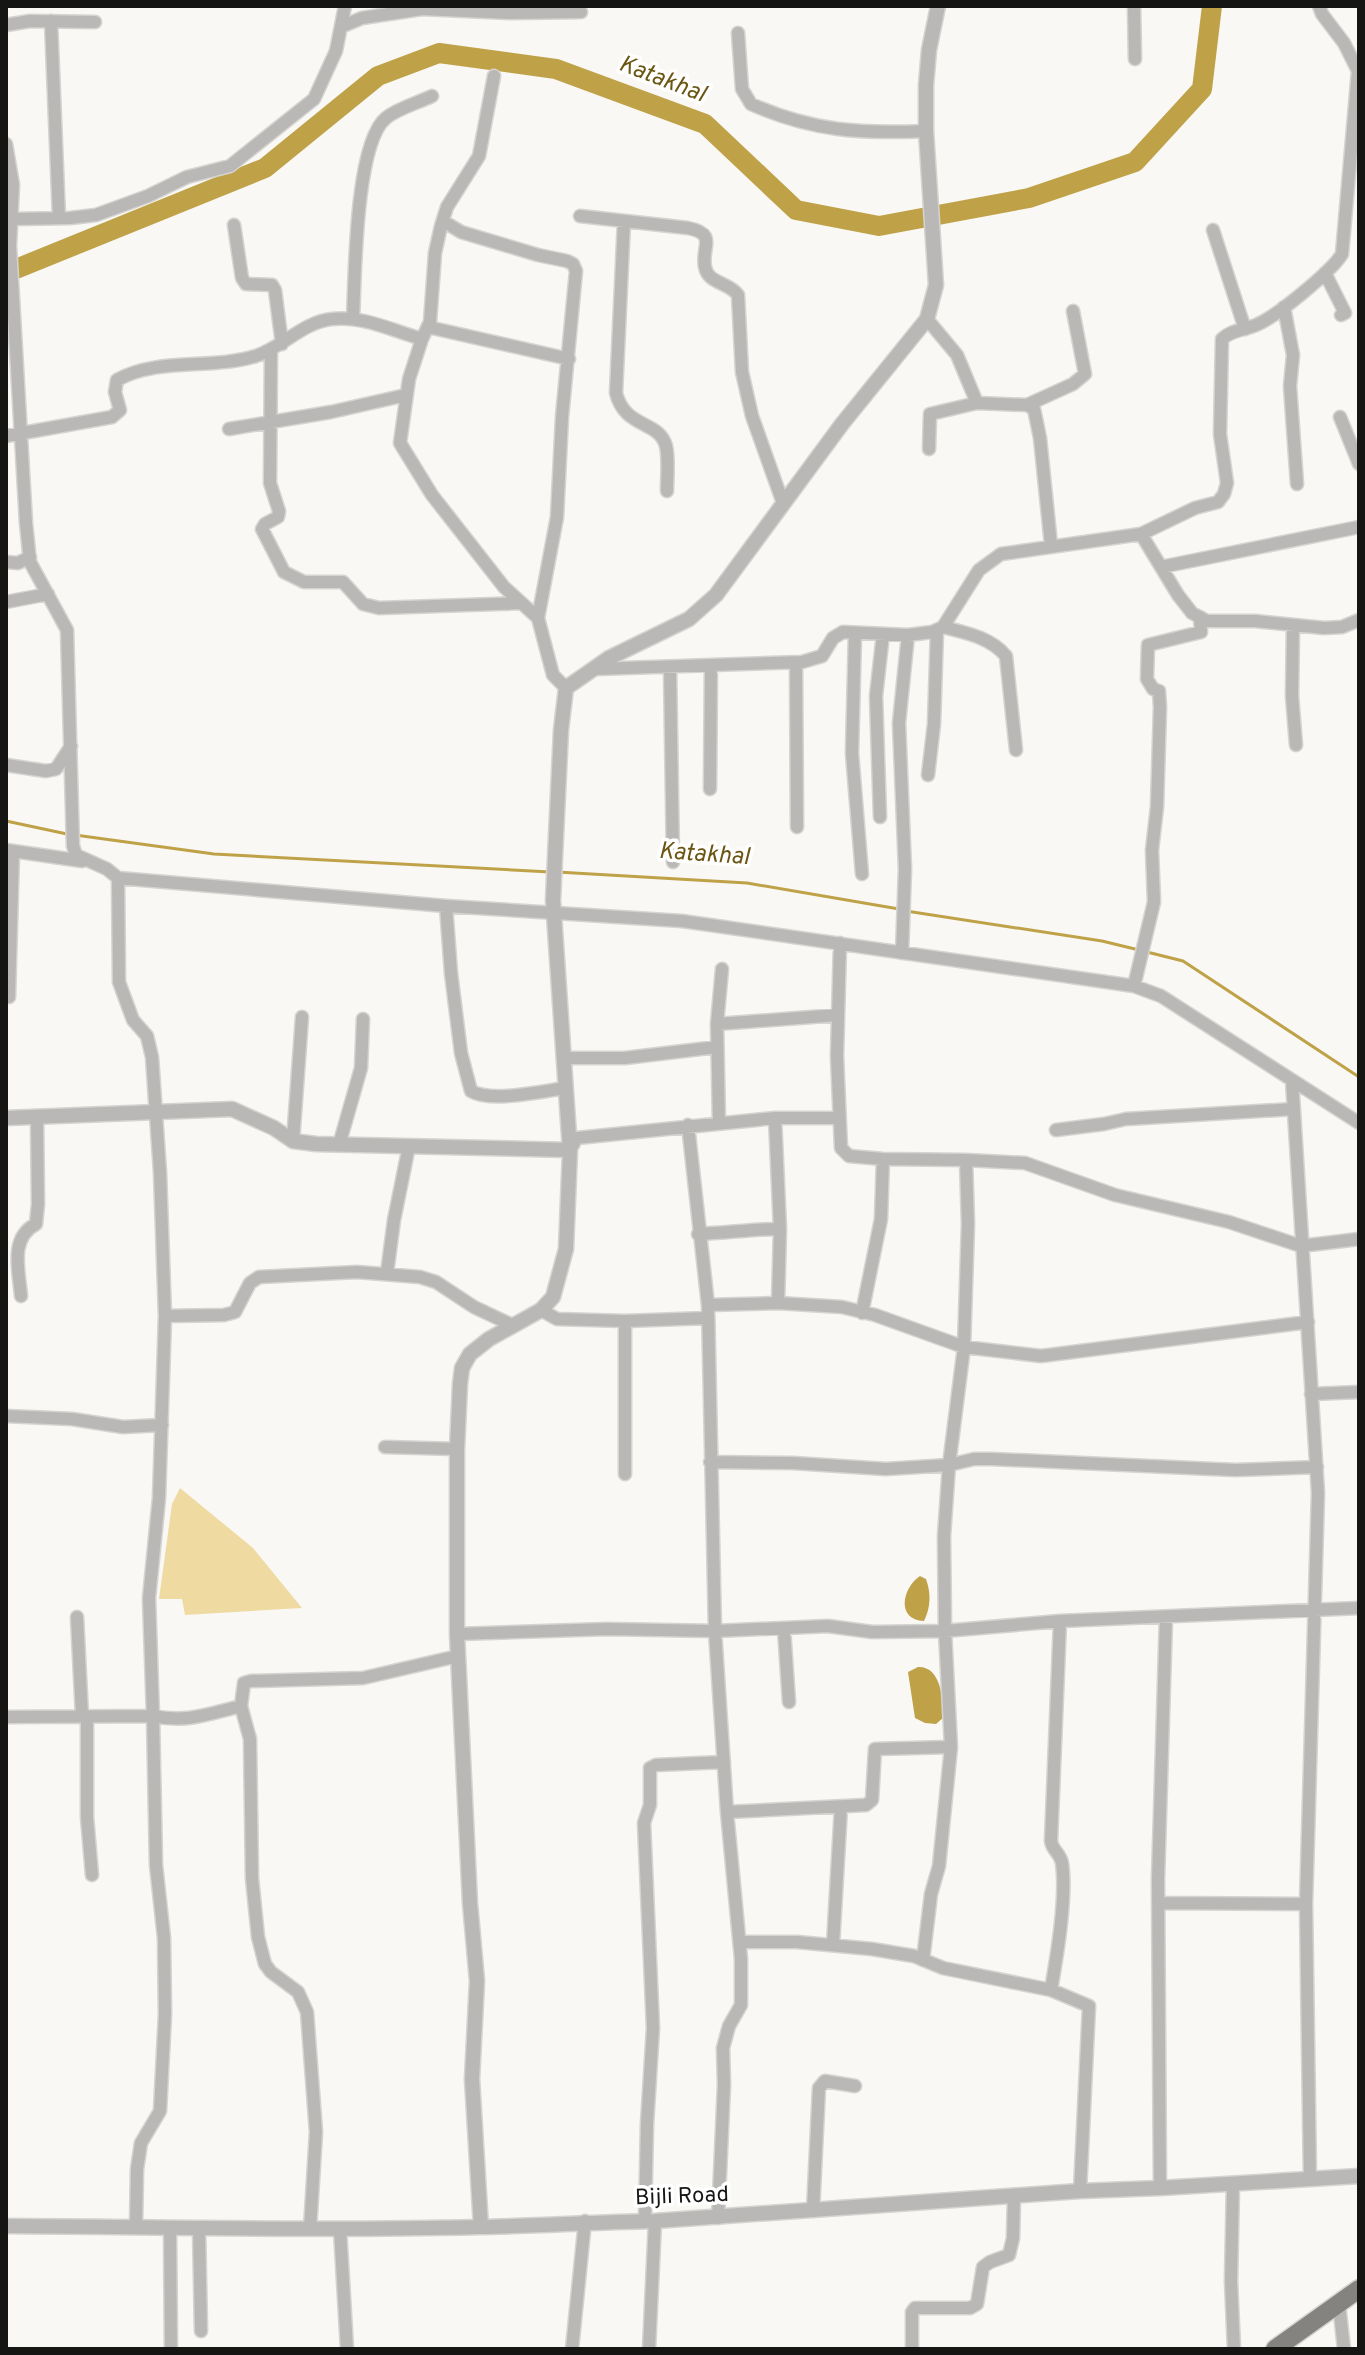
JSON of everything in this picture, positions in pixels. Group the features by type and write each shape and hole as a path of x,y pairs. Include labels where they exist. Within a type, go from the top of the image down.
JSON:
{"main road":[{"path":"1275,2349 1359,2289"}],"street":[{"path":"30,6 30,21"},
{"path":"13,219 96,215 179,180 216,172 239,160 314,99 336,51 345,6"},
{"path":"566,688 609,658 689,619 716,595 783,503 927,319 936,285 926,131 929,50 938,6"},
{"path":"1134,6 1135,59"},
{"path":"928,775 940,629 979,570 1001,554 1141,534 1195,508 1218,502 1224,494 1227,483 1220,434 1222,339 1227,334 1258,325 1284,307 1335,266 1342,254 1358,71 1344,43 1319,6"},
{"path":"343,26 362,18 422,9 581,12"},
{"path":"6,25 30,21 95,22"},
{"path":"51,21 59,218"},
{"path":"738,33 742,89 751,104 807,123 851,133 926,131"},
{"path":"494,76 479,156 447,207 443,221 435,253 432,307 406,395 400,443 432,495 504,587 538,618"},
{"path":"353,319 359,206 373,138 386,118 432,96"},
{"path":"6,144 13,185 13,219 9,238 30,557 67,630 73,846 76,855 107,869 118,878 446,906 553,907 682,921 1134,986 1161,996 1359,1123"},
{"path":"580,216 703,232 707,238 705,269 713,280 733,288 738,295 742,372 752,416 783,503"},
{"path":"443,221 461,232 573,264 577,281 562,417 557,517 538,618 553,675 566,688 553,907 570,1150 566,1249 553,1297 541,1310 512,1325 470,1354 462,1368 457,1449 457,1634 470,1903 477,1981 472,2079 481,2227"},
{"path":"624,221 616,393 624,412 633,420 657,431 662,438 666,446 667,491"},
{"path":"234,225 242,278 246,284 272,285 275,290 276,346 268,421 270,483 279,511 278,517 262,529 284,572 304,582 343,582 363,604 379,608 521,603"},
{"path":"1213,230 1245,329"},
{"path":"1325,273 1345,313 1341,315"},
{"path":"1284,307 1293,355 1290,386 1297,484"},
{"path":"929,449 930,414 977,403 1027,405 1073,384 1085,374 1073,311"},
{"path":"6,436 112,417 120,410 115,392 117,380 128,374 151,369 213,365 256,356 314,323 333,318 353,319 569,359"},
{"path":"927,319 957,355 977,403"},
{"path":"229,429 331,412 406,395"},
{"path":"1027,405 1037,415 1051,545"},
{"path":"1340,417 1359,464"},
{"path":"1161,567 1359,527"},
{"path":"1141,534 1178,595 1192,613 1207,621 1342,627 1359,621 1359,629"},
{"path":"6,562 18,563 30,557"},
{"path":"6,602 48,594"},
{"path":"1134,986 1154,902 1152,850 1160,731 1159,691 1153,689 1147,679 1148,645 1201,632 1200,617"},
{"path":"1293,626 1292,696 1296,745"},
{"path":"595,669 796,663 822,656 833,638 843,632 908,635 940,629 976,636 999,648 1006,656 1016,750"},
{"path":"855,633 852,753 862,874"},
{"path":"880,817 876,696 883,634"},
{"path":"902,953 905,925 899,723 908,635"},
{"path":"796,663 797,827"},
{"path":"710,789 711,666"},
{"path":"670,667 673,862"},
{"path":"6,765 46,771 56,769 71,746"},
{"path":"9,997 9,850 89,862"},
{"path":"118,878 119,982 133,1020 147,1036 152,1057 165,1316 162,1425 149,1598 156,1865 164,1938 165,2014 160,2111 141,2143 137,2169 136,2227"},
{"path":"446,906 459,1039 471,1091 477,1095 493,1096 566,1088"},
{"path":"840,943 839,1118 841,1148 849,1156 1025,1163 1115,1195 1229,1222 1301,1246 1359,1239"},
{"path":"719,1123 717,1024 722,969"},
{"path":"717,1024 838,1015"},
{"path":"293,1141 302,1017"},
{"path":"339,1145 361,1068 363,1019"},
{"path":"564,1058 625,1058 717,1047"},
{"path":"1292,1080 1317,1467 1316,1611 1306,1904 1310,2179"},
{"path":"6,1118 232,1109 274,1128 293,1141 339,1145 570,1150"},
{"path":"1056,1130 1126,1119 1294,1109"},
{"path":"21,1296 12,1259 22,1233 36,1224 37,1117"},
{"path":"570,1150 577,1138 775,1118 839,1118"},
{"path":"775,1118 780,1229 778,1303"},
{"path":"688,1125 708,1311 715,1631 727,1812 740,1942 741,2005 729,2026 723,2048 718,2218"},
{"path":"387,1273 409,1146"},
{"path":"862,1313 881,1219 883,1159"},
{"path":"923,1960 931,1894 941,1854 951,1747 944,1536 949,1465 964,1347 968,1224 966,1160"},
{"path":"698,1234 780,1229"},
{"path":"165,1316 235,1312 250,1283 259,1277 387,1273 436,1282 474,1307 512,1325"},
{"path":"541,1310 557,1319 625,1321 778,1303 842,1307 964,1347 1041,1356 1308,1322"},
{"path":"625,1321 625,1474"},
{"path":"1311,1394 1359,1392"},
{"path":"6,1416 72,1419 123,1427 162,1425"},
{"path":"385,1447 457,1449"},
{"path":"710,1462 886,1469 949,1465 974,1459 1235,1470 1317,1467"},
{"path":"457,1634 607,1629 715,1631 828,1626 872,1632 945,1631 1060,1621 1359,1608"},
{"path":"77,1617 92,1875"},
{"path":"1160,2188 1159,1903 1166,1617"},
{"path":"1051,1990 1062,1879 1062,1863 1051,1845 1060,1621"},
{"path":"784,1629 789,1702"},
{"path":"310,2229 316,2132 307,2012 298,1992 265,1964 258,1937 252,1878 250,1739 241,1706 242,1688 244,1683 251,1681 363,1678 458,1656"},
{"path":"6,1717 153,1716 176,1720 241,1706"},
{"path":"727,1812 870,1804 875,1749 951,1747"},
{"path":"649,2349 647,2124 653,2028 644,1823 650,1805 650,1768 656,1765 724,1762"},
{"path":"833,1945 841,1807"},
{"path":"1159,1903 1306,1904"},
{"path":"740,1942 833,1945 896,1953 943,1968 1051,1990 1089,2006 1080,2191"},
{"path":"813,2211 819,2088 825,2081 855,2086"},
{"name":"Bijli Road","path":"6,2226 340,2229 650,2221 1080,2191 1359,2176"},
{"path":"1233,2184 1231,2281 1234,2349"},
{"path":"912,2349 912,2312 915,2308 970,2308 977,2304 983,2267 1009,2255 1013,2238 1014,2196"},
{"path":"572,2349 585,2221"},
{"path":"170,2228 171,2349"},
{"path":"199,2228 201,2331"},
{"path":"340,2229 347,2349"},
{"path":"1339,2304 1344,2349"}],"shaded area":[{"path":"180,1488 253,1548 302,1608 185,1615 182,1599 159,1599 172,1504"},
{"path":"920,1576 926,1579 929,1595 924,1621 909,1615 905,1603 909,1588"},
{"path":"918,1667 932,1672 939,1685 944,1717 936,1724 915,1718 908,1672"}],"waterway":[{"name":"Katakhal","path":"6,273 265,168 378,76 439,53 556,69 705,124 796,210 879,226 1029,198 1135,162 1202,89 1212,6"},
{"name":"Katakhal","path":"6,821 67,834"},
{"name":"Katakhal","path":"75,835 214,854 550,872"},
{"name":"Katakhal","path":"557,872 747,883 899,909"},
{"name":"Katakhal","path":"906,911 1102,941 1139,950"},
{"name":"Katakhal","path":"1147,952 1183,961 1359,1077"}]}
